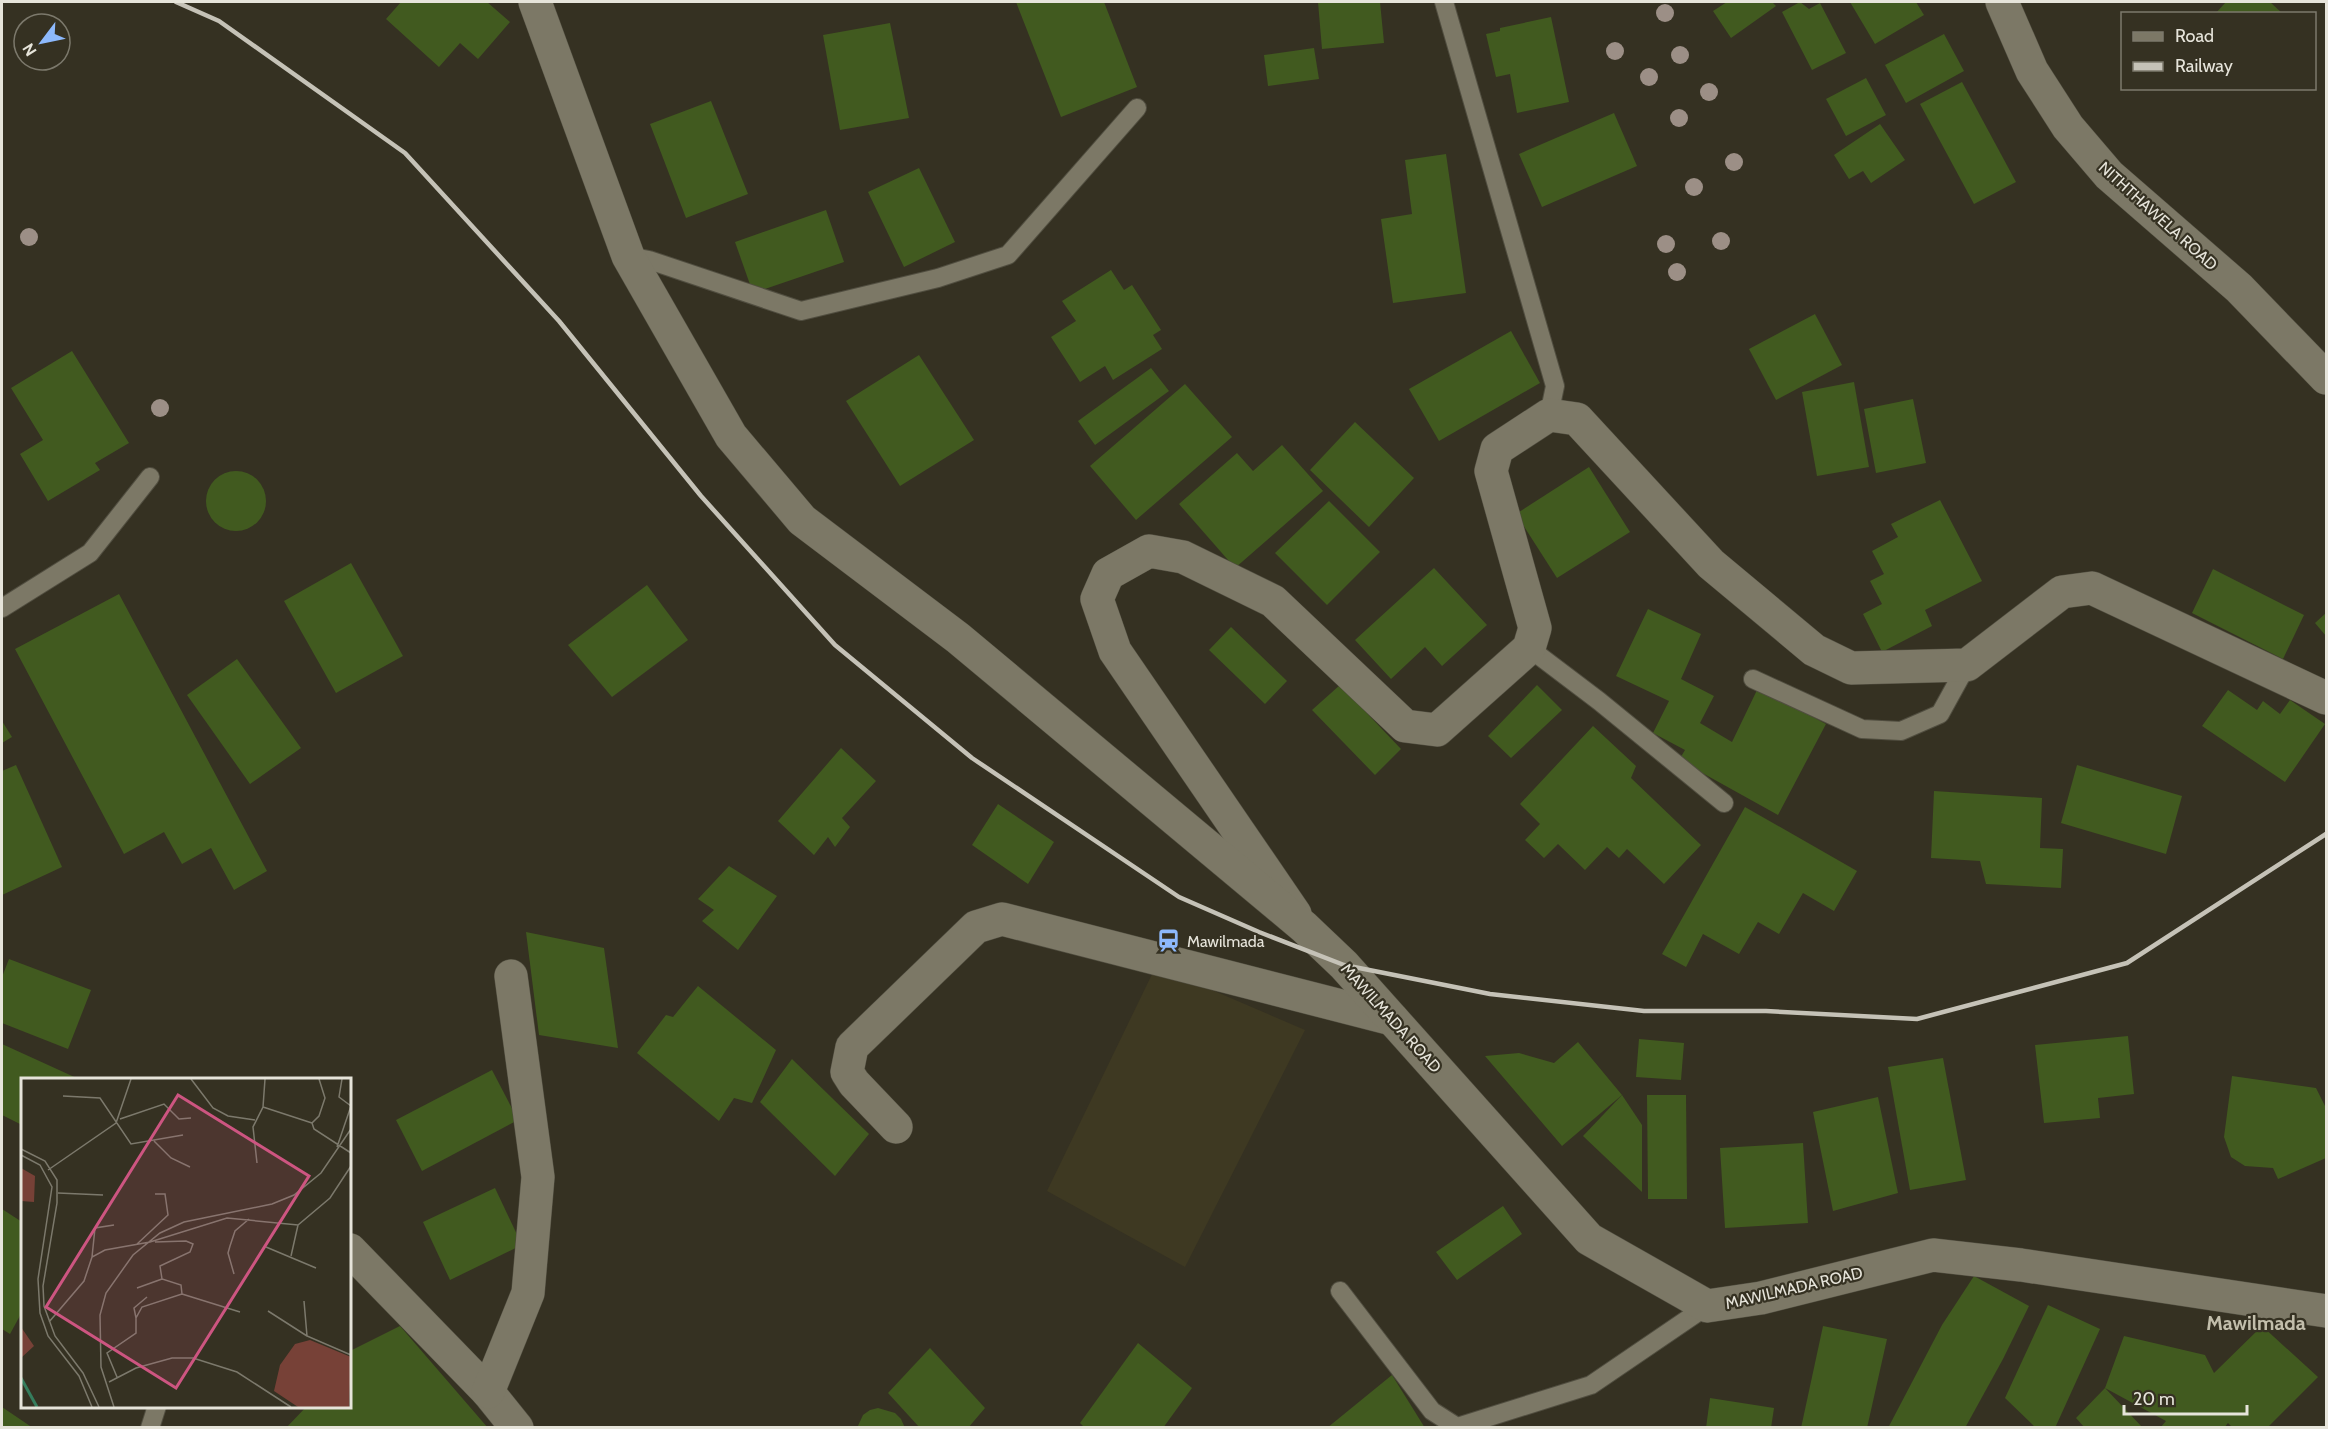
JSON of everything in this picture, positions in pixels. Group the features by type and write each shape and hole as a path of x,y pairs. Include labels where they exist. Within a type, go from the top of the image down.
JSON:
{"street":[{"path":"535,2 628,256 730,436 802,520 958,638 1304,927"},
{"name":"NITHTHAWELA ROAD","path":"2002,2 2032,71 2068,127 2109,175 2239,288 2326,378"},
{"path":"1304,927 1115,651 1097,599 1108,574 1149,551 1183,557 1273,602 1405,726 1437,730 1529,648 1535,628 1491,471 1497,449 1549,415 1577,419 1711,564 1814,650 1851,668 1967,665 2062,592 2092,588 2326,698"},
{"path":"896,1127 854,1083 847,1072 852,1047 976,927 1002,919 1392,1019"},
{"name":"MAWILMADA ROAD","path":"1304,927 1344,965 1588,1239 1707,1306 1761,1298 1933,1255 2021,1265 2326,1311"},
{"path":"488,1392 528,1293 538,1177 511,976"},
{"path":"351,1251 488,1392 517,1428"}],"lane":[{"path":"1444,2 1556,386 1549,415"},
{"path":"628,256 649,260 801,311 938,278 1008,255 1137,108"},
{"path":"2,608 90,554 150,477"},
{"path":"1529,648 1599,700 1724,803"},
{"path":"1753,679 1862,729 1901,731 1940,714 1967,665"},
{"path":"1340,1291 1432,1411 1457,1427 1591,1385 1707,1306"},
{"path":"150,1428 157,1408"}],"shaded area":[{"path":"1156,966 1305,1030 1185,1267 1047,1191"}],"building":[{"path":"401,2 487,2 510,22 478,59 460,43 439,67 386,19"},
{"path":"1016,2 1104,2 1137,87 1061,117"},
{"path":"1318,2 1380,2 1384,43 1322,49"},
{"path":"1727,2 1772,2 1776,6 1731,38 1713,11"},
{"path":"1800,2 1809,9 1820,3 1846,53 1812,70 1782,12"},
{"path":"1850,2 1916,2 1924,15 1875,44"},
{"path":"2226,2 2270,2 2281,12 2217,12"},
{"path":"1551,17 1569,102 1517,113 1510,74 1496,77 1486,34 1500,31 1500,28"},
{"path":"890,23 909,118 840,130 823,35"},
{"path":"1944,34 1964,71 1906,103 1885,65"},
{"path":"1314,48 1319,79 1268,86 1264,55"},
{"path":"1866,78 1886,115 1846,136 1826,99"},
{"path":"1962,82 2016,182 1974,204 1920,104"},
{"path":"711,101 748,194 686,218 650,124"},
{"path":"1614,113 1637,166 1542,207 1519,154"},
{"path":"1880,124 1905,160 1871,183 1863,171 1849,179 1834,155"},
{"path":"1446,154 1466,293 1393,303 1381,219 1412,214 1405,160"},
{"path":"919,168 955,242 904,267 868,192"},
{"path":"826,210 844,262 753,293 735,242"},
{"path":"1111,270 1124,290 1132,285 1161,330 1153,335 1162,349 1113,380 1105,366 1080,382 1051,337 1076,321 1062,301"},
{"path":"1815,314 1842,365 1776,400 1749,349"},
{"path":"1511,331 1540,383 1439,441 1409,389"},
{"path":"72,351 129,443 95,463 100,470 48,501 20,454 43,440 11,388"},
{"path":"919,355 974,440 900,486 846,401"},
{"path":"1151,368 1169,391 1095,445 1078,421"},
{"path":"1854,382 1869,467 1817,476 1802,392"},
{"path":"1185,384 1232,437 1136,520 1090,466"},
{"path":"1913,399 1926,463 1876,473 1864,409"},
{"path":"1355,422 1414,478 1369,527 1310,470"},
{"path":"1282,445 1323,491 1235,568 1179,504 1237,453 1253,471"},
{"path":"1589,467 1630,532 1557,578 1516,514"},
{"path":"236,471 253,476 261,484 266,501 261,518 253,526 236,531 219,526 211,518 206,501 211,484 219,476"},
{"path":"1940,500 1982,581 1925,610 1932,626 1882,652 1863,614 1882,604 1870,581 1884,574 1872,551 1898,537 1891,524"},
{"path":"1329,501 1380,552 1327,605 1275,553"},
{"path":"351,563 403,656 336,693 284,601"},
{"path":"1434,568 1487,625 1442,666 1425,647 1391,679 1355,640"},
{"path":"2213,569 2304,615 2283,659 2192,613"},
{"path":"647,585 688,640 612,697 568,645"},
{"path":"119,594 267,871 234,890 211,848 182,864 164,832 124,854 15,649"},
{"path":"1648,609 1701,634 1681,679 1714,696 1700,723 1732,742 1758,688 1826,724 1778,815 1679,760 1685,750 1653,733 1669,701 1616,676"},
{"path":"2326,613 2326,636 2315,623"},
{"path":"1231,627 1287,681 1265,704 1209,650"},
{"path":"237,659 301,748 250,784 187,695"},
{"path":"1340,685 1401,749 1375,775 1312,710"},
{"path":"1537,685 1562,710 1511,758 1488,736"},
{"path":"2228,690 2257,710 2263,701 2280,714 2290,700 2325,724 2285,782 2202,726"},
{"path":"2,721 12,737 2,743"},
{"path":"1593,726 1636,766 1631,778 1701,845 1664,884 1627,849 1619,858 1607,847 1585,870 1558,844 1544,858 1525,840 1540,824 1520,804"},
{"path":"841,748 876,781 842,818 850,827 835,847 828,837 814,855 778,821"},
{"path":"16,765 62,867 2,895 2,771"},
{"path":"2077,765 2182,796 2166,854 2061,823"},
{"path":"1934,791 2042,798 2040,848 2063,849 2061,888 1986,884 1980,861 1931,858"},
{"path":"998,804 1054,842 1028,884 972,845"},
{"path":"1745,807 1857,871 1834,911 1803,893 1779,934 1758,922 1739,954 1703,934 1686,967 1662,954"},
{"path":"729,866 777,896 738,950 702,921 714,910 698,899"},
{"path":"526,932 604,948 618,1048 539,1035"},
{"path":"9,959 91,990 68,1049 2,1023 2,977"},
{"path":"698,986 776,1050 752,1103 734,1098 719,1121 637,1053 666,1015 673,1017"},
{"path":"2128,1036 2134,1094 2098,1098 2100,1118 2044,1123 2035,1045"},
{"path":"1639,1039 1684,1043 1681,1080 1636,1077"},
{"path":"1578,1042 1622,1095 1562,1146 1485,1056 1519,1053 1554,1063"},
{"path":"2,1044 77,1078 21,1078 21,1124 2,1115"},
{"path":"1943,1058 1966,1180 1910,1190 1888,1067"},
{"path":"792,1059 869,1134 835,1176 760,1102"},
{"path":"492,1070 518,1120 422,1171 396,1120"},
{"path":"2232,1076 2316,1088 2326,1108 2326,1158 2278,1179 2273,1168 2245,1166 2231,1157 2224,1137"},
{"path":"1622,1095 1642,1125 1642,1192 1583,1136"},
{"path":"1647,1095 1686,1095 1687,1199 1648,1199"},
{"path":"1878,1097 1898,1193 1833,1211 1813,1112"},
{"path":"1803,1143 1808,1223 1725,1228 1720,1148"},
{"path":"495,1188 522,1245 450,1280 423,1222"},
{"path":"1503,1206 1522,1234 1457,1280 1436,1252"},
{"path":"2,1209 21,1221 21,1314 10,1334 2,1329"},
{"path":"1974,1276 2029,1306 1965,1428 1888,1428 1942,1325"},
{"path":"2048,1305 2100,1329 2055,1428 2036,1428 2005,1398"},
{"path":"400,1326 488,1428 286,1428 305,1408 351,1408 351,1350"},
{"path":"1823,1326 1887,1339 1867,1428 1801,1428"},
{"path":"2262,1326 2318,1377 2267,1428 2233,1428 2228,1423 2224,1428 2160,1428 2166,1421 2105,1388 2124,1336 2205,1355 2214,1373"},
{"path":"1138,1343 1192,1388 1163,1428 1085,1428 1080,1423"},
{"path":"930,1348 985,1408 968,1428 920,1428 888,1393"},
{"path":"1392,1375 1425,1428 1327,1428"},
{"path":"2105,1388 2143,1428 2085,1428 2076,1418"},
{"path":"1710,1398 1774,1408 1771,1428 1706,1428"},
{"path":"2,1407 33,1428 2,1428"},
{"path":"878,1408 895,1413 905,1428 857,1428 863,1415"}],"railway":[{"path":"176,2 219,21 405,153 559,321 701,496 835,645 972,758 1179,897 1259,932 1344,965 1490,994 1644,1011 1766,1011 1917,1019 2127,963 2326,834"}],"place":[{"name":"Mawilmada","path":"1169,941"}],"district":[{"name":"Mawilmada","path":"2256,1323"}]}
